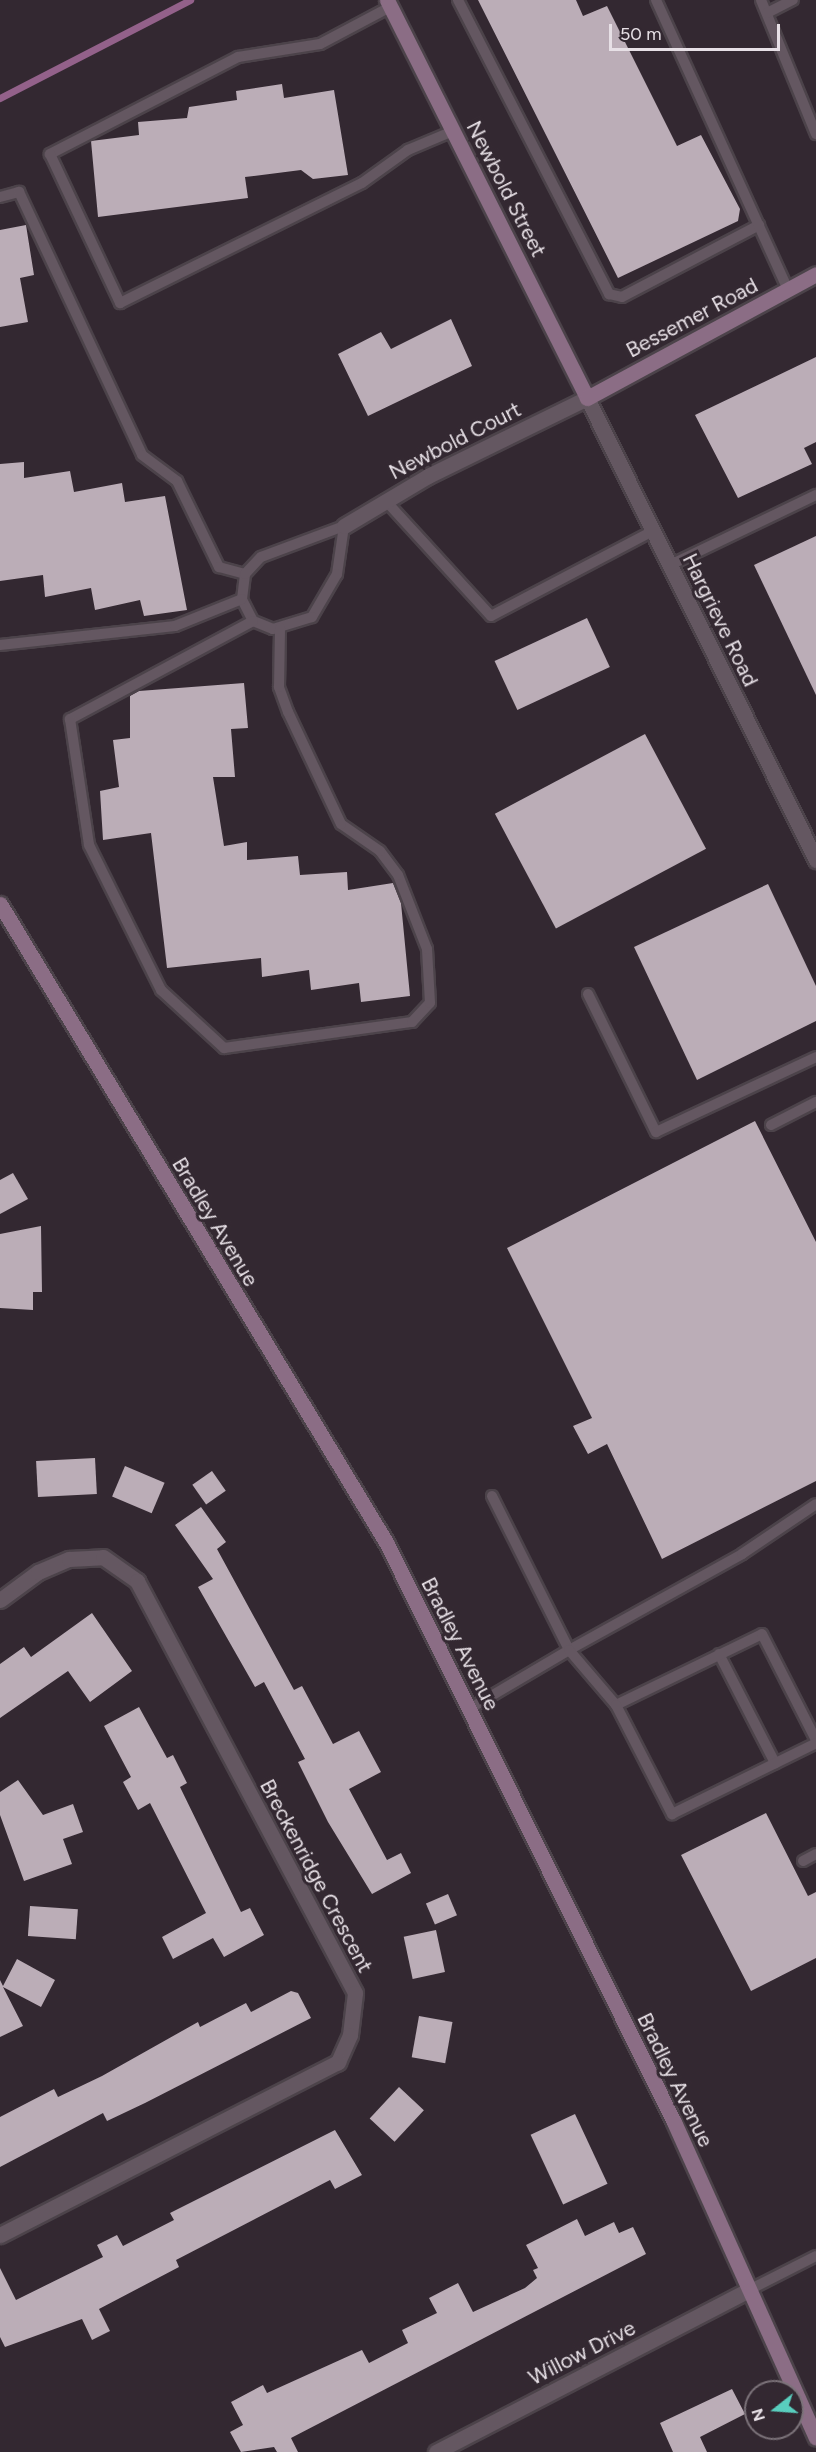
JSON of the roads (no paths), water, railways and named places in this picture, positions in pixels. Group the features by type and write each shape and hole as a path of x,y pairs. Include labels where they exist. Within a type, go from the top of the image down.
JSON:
{"main road":[{"name":"Newbold Street","path":"389,3 587,398"},
{"name":"Bessemer Road","path":"587,398 816,274"},
{"name":"Bradley Avenue","path":"0,904 386,1542 674,2122 747,2291 816,2438"}],"street":[{"name":"Newbold Court","path":"344,526 385,500 587,398"},
{"name":"Hargrieve Road","path":"587,398 816,860"},
{"name":"Breckenridge Crescent","path":"0,1600 38,1572 69,1559 103,1557 137,1581 355,1993 350,2034 338,2062 0,2235"},
{"name":"Willow Drive","path":"436,2452 747,2291"}],"lane":[{"path":"458,0 609,294 622,297 759,225"},
{"path":"656,0 788,289"},
{"path":"761,0 816,134"},
{"path":"767,13 793,0"},
{"path":"389,3 320,44 237,57 50,154 120,303 362,183 408,150 453,131"},
{"path":"0,197 19,192 142,455 177,481 219,567 244,574"},
{"path":"670,565 816,495"},
{"path":"385,500 491,616 653,531"},
{"path":"253,621 242,598 244,574 261,557 344,526 337,574 312,617 280,628 253,621 70,719 89,845 161,990 224,1048 412,1022 430,1003 427,949 398,875 380,851 341,824 288,712 279,687 280,628"},
{"path":"0,645 175,626 242,598"},
{"path":"588,994 656,1132 816,1057"},
{"path":"771,1125 816,1102"},
{"path":"492,1496 568,1650 616,1705 672,1814 816,1742 762,1634 616,1705"},
{"path":"469,1709 568,1650 742,1554 816,1504"},
{"path":"720,1654 775,1763"},
{"path":"803,1861 816,1854"},
{"path":"747,2291 816,2256"}],"waterway":[{"path":"0,98 190,0"}]}
